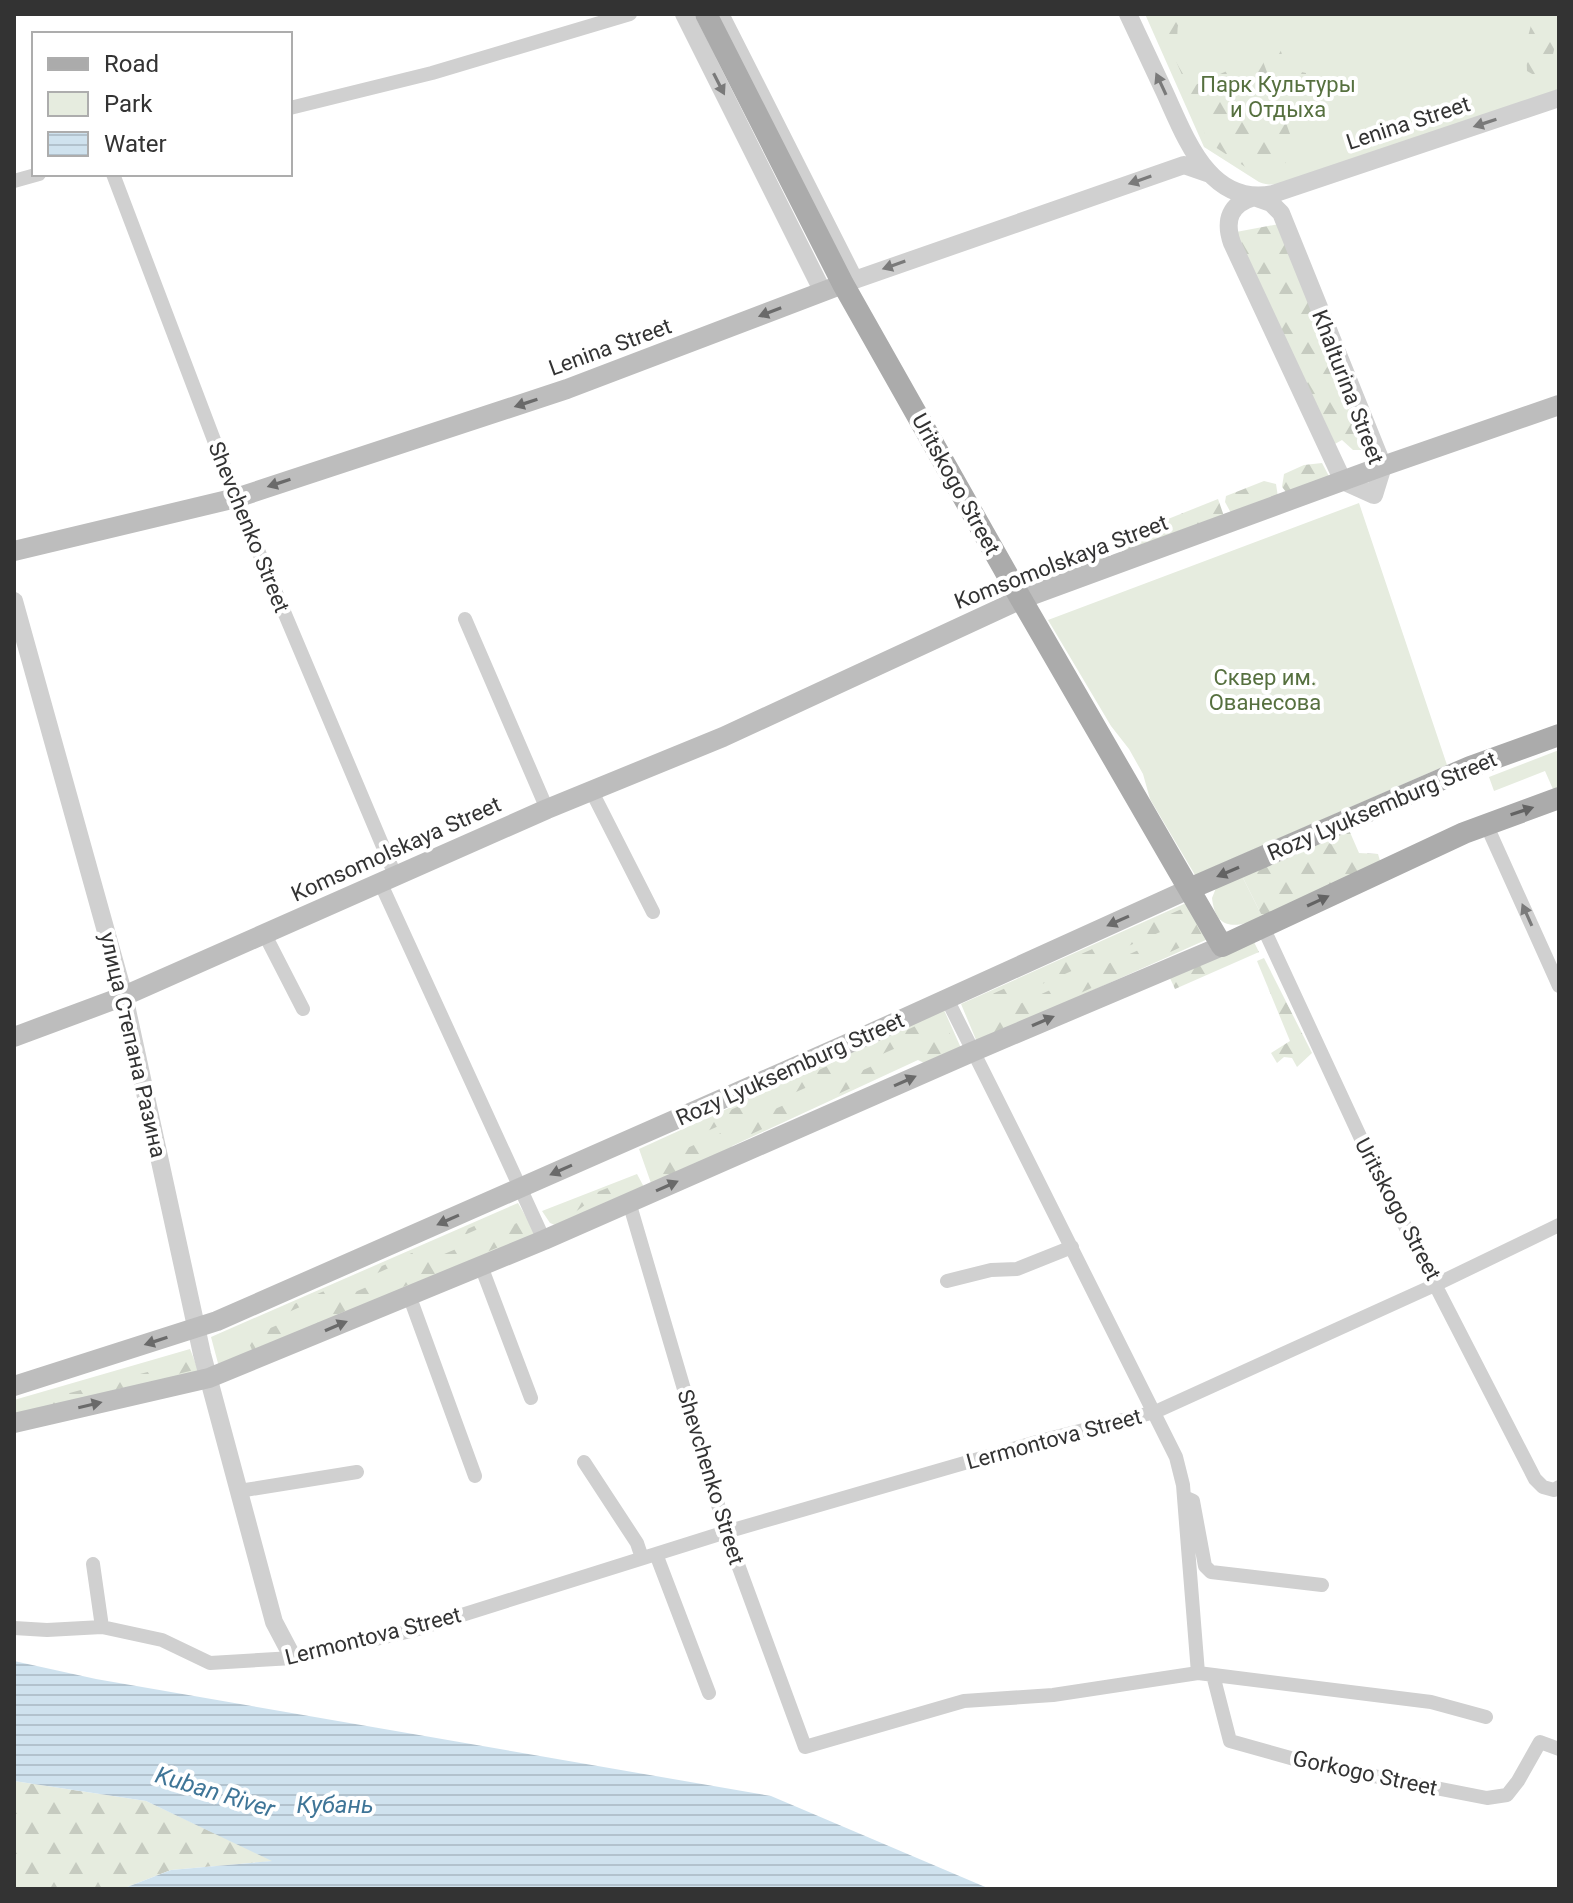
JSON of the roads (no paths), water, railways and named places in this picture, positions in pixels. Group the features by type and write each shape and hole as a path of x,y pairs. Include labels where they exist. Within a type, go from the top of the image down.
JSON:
{"main road":[{"name":"Uritskogo Street","path":"706,14 840,285 1222,946"},
{"name":"Lenina Street","path":"14,551 236,498 567,389 840,285"},
{"name":"Komsomolskaya Street","path":"14,1037 124,996 547,809 723,737 1021,599 1559,405"},
{"name":"Rozy Lyuksemburg Street","path":"14,1386 196,1328 519,1189 1189,889 1470,767 1559,735"},
{"path":"14,1423 209,1378 544,1240 1222,946 1486,824 1559,798"}],"street":[{"path":"292,108 432,73 630,14"},
{"name":"Uritskogo Street","path":"684,14 840,285"},
{"name":"Uritskogo Street","path":"720,14 840,285"},
{"name":"Khalturina Street","path":"1128,14 1193,154 1213,176 1236,191 1264,195 1281,213 1383,466"},
{"name":"Lenina Street","path":"1264,195 1559,98"},
{"name":"Lenina Street","path":"840,285 1184,165 1194,166 1213,176"},
{"name":"Shevchenko Street","path":"114,176 236,498 387,879 519,1189 544,1240"},
{"name":"Khalturina Street","path":"1264,195 1235,205 1230,212 1227,228 1343,481"},
{"name":"улица Степана Разина","path":"14,601 124,996 209,1378 274,1622 293,1658"},
{"path":"465,619 547,809"},
{"path":"591,790 653,912"},
{"path":"1486,824 1559,986"},
{"name":"Uritskogo Street","path":"1263,927 1345,1106 1535,1479 1543,1487 1554,1490 1559,1487"},
{"path":"264,933 303,1009"},
{"name":"Gorkogo Street","path":"947,999 1176,1457 1206,1674 1230,1741 1312,1764 1487,1798 1507,1795 1540,1742 1559,1749"},
{"name":"Shevchenko Street","path":"629,1202 726,1532 805,1747 964,1701 1053,1695 1206,1674"},
{"name":"Lermontova Street","path":"14,1628 102,1627 162,1640 210,1663 293,1658 411,1631 726,1532 1055,1437 1155,1412 1559,1225"},
{"path":"947,1281 991,1270 1017,1269 1072,1247"},
{"path":"481,1266 517,1354 531,1398"},
{"path":"409,1295 475,1476"},
{"path":"584,1462 637,1543 649,1556 709,1693"},
{"path":"239,1491 357,1472"},
{"name":"Gorkogo Street","path":"1183,1497 1193,1501 1205,1566 1211,1572 1322,1585"},
{"path":"93,1564 102,1627"},
{"path":"1206,1674 1431,1702 1486,1717"}],"water":[{"name":"Кубань","path":"14,1661 96,1679 771,1796 990,1889 122,1889 171,1870 272,1861 146,1801 14,1781"}],"park label":[{"name":"Парк Культуры и Отдыха","path":"1278,96"},
{"name":"Сквер им. Ованесова","path":"1265,690"}],"water label":[{"name":"Kuban River","path":"215,1792"}]}
